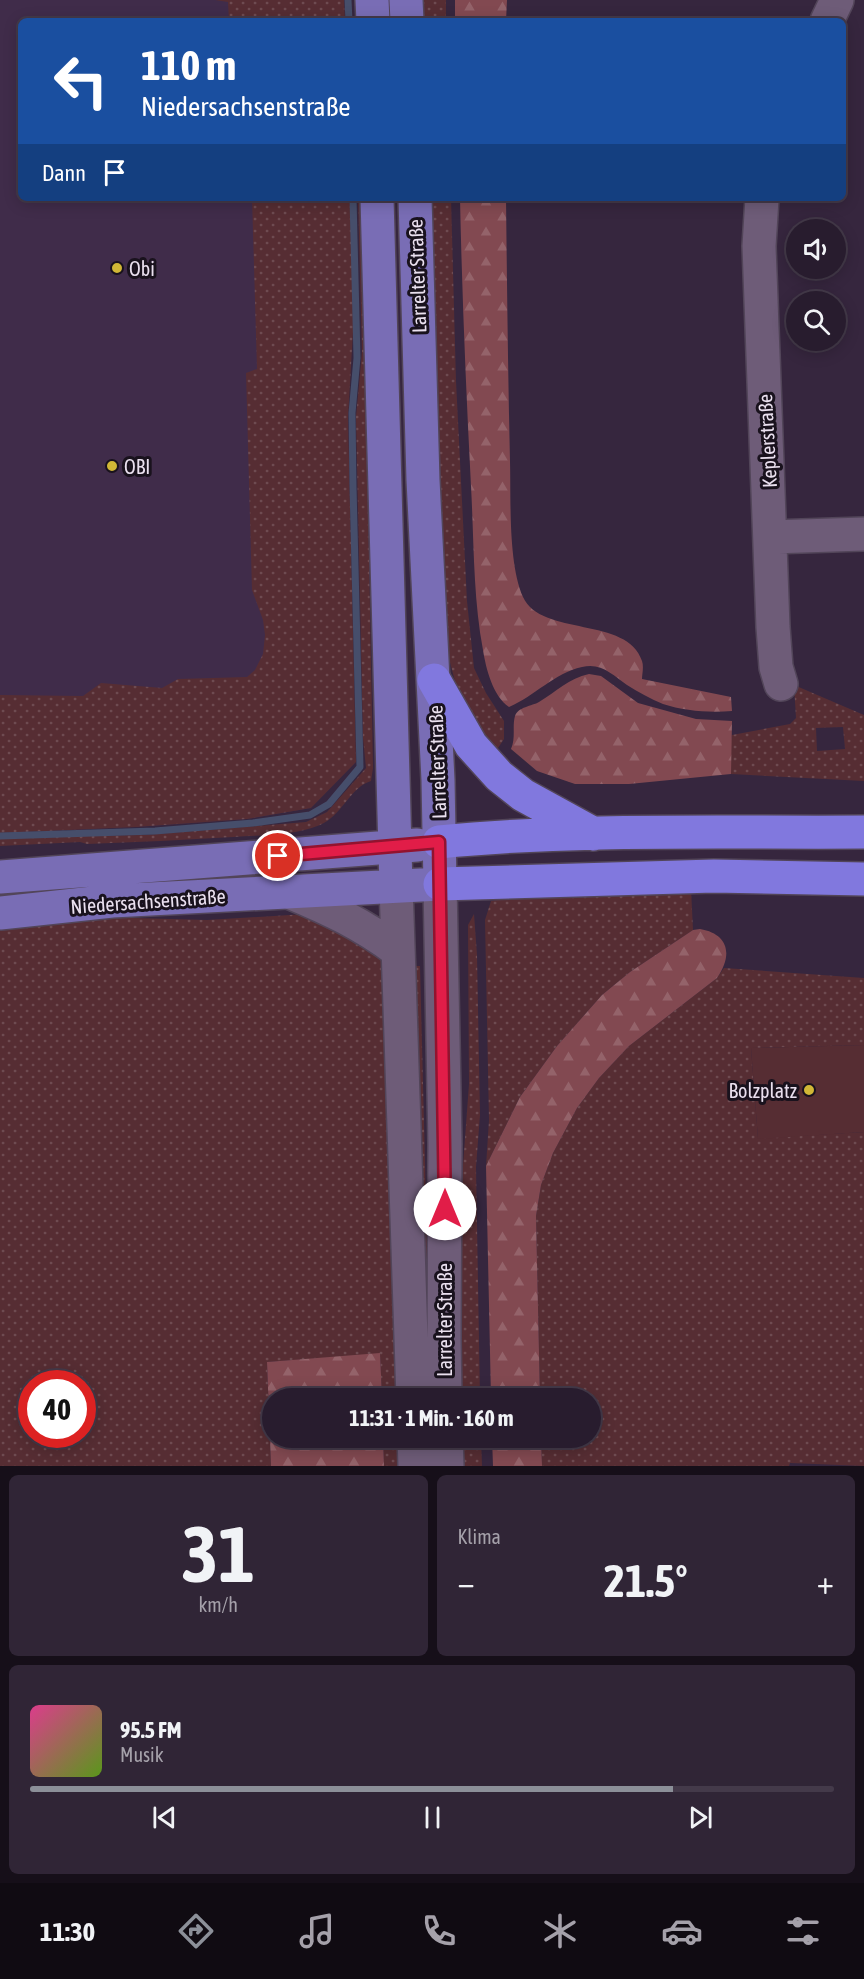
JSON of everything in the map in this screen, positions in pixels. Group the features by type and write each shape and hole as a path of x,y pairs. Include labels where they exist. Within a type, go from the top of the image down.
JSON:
{"highway":[{"path":"434,680 471,745 500,776 523,795 594,834"},
{"path":"439,842 594,834 864,832"},
{"path":"440,884 714,876 864,879"}],"main road":[{"path":"372,0 373,18"},
{"path":"406,0 407,18"},
{"name":"Larrelter Straße","path":"378,201 396,886"},
{"name":"Larrelter Straße","path":"415,201 423,480 434,680 440,884"},
{"name":"Niedersachsenstraße","path":"0,877 439,842"},
{"name":"Niedersachsenstraße","path":"0,913 112,902 440,884"}],"street":[{"path":"828,18 837,0"},
{"name":"Keplerstraße","path":"762,201 759,246 776,667 781,684"},
{"path":"771,537 864,534"},
{"name":"Larrelter Straße","path":"440,884 445,1144 445,1388"},
{"name":"Larrelter Straße","path":"396,886 413,1388"},
{"path":"289,892 332,909 358,923 398,951"},
{"path":"414,1448 415,1466"},
{"path":"446,1448 447,1466"}],"shaded area":[{"path":"0,0 327,0 328,18 18,18 18,201 333,201 311,808 247,819 0,833"},
{"path":"215,0 344,0 345,18 229,18 228,2"},
{"path":"422,0 446,0 446,18 423,18"},
{"path":"252,201 350,201 354,314 348,418 356,762 311,808 247,819 0,833 0,695 83,696 101,683 162,688 178,679 247,677 255,670 263,654 265,635 263,620 252,590 246,373 257,369"},
{"path":"358,201 368,201 366,398 373,768 371,781 357,789 328,821 310,829 288,833 179,840 0,846 0,839 145,835 306,822 327,812 366,768 363,738 356,417 362,352"},
{"path":"429,201 451,201 456,381 467,601 474,668 486,693 504,721 504,739 496,751 471,714 456,685 447,651 440,540"},
{"path":"794,685 864,715 864,781 731,774 732,735 790,724 796,718","holes":["843,727 845,749 817,751 816,728"]},
{"path":"691,889 693,930 630,972 602,995 557,1046 520,1097 486,1166 489,1120 485,920 491,901 514,897"},
{"path":"306,914 378,953 389,981 400,1388 382,1388 380,1354 267,1362 268,1388 262,1388 262,1448 270,1448 271,1466 0,1466 0,928 96,917 207,920"},
{"path":"474,914 480,1115 476,1167 480,1388 458,1388 462,1179 469,1084 468,925"},
{"path":"416,966 420,966 431,1388 426,1388"},
{"path":"724,968 864,978 864,1045 751,1048 758,1138 864,1132 864,1466 790,1463 789,1466 542,1466 541,1448 601,1448 601,1388 540,1388 536,1216 541,1185 553,1153 577,1108 599,1078 629,1046 717,978"},
{"name":"Bolzplatz","path":"864,1045 864,1132 758,1139 751,1048"},
{"path":"383,1448 401,1448 401,1466 384,1466"},
{"path":"459,1448 481,1448 482,1466 460,1466"}],"green space":[{"path":"455,0 507,0 506,18 455,18"},
{"path":"460,201 506,201 511,531 515,567 523,597 533,609 547,618 603,632 620,638 634,647 642,661 642,679 731,697 732,711 697,711 663,704 627,685 606,670 595,666 582,667 562,674 509,707 503,702 488,673 480,630 464,342"},
{"path":"589,674 601,676 638,703 696,719 732,721 731,774 629,784 575,784 537,771 511,749 515,716 522,709 539,702 569,682"},
{"path":"700,929 710,932 722,941 725,947 725,961 717,978 629,1046 599,1078 577,1108 553,1153 541,1185 536,1216 540,1388 491,1388 486,1166 520,1097 557,1046 602,995 630,972 693,930"},
{"path":"380,1353 382,1388 268,1388 267,1362"},
{"path":"270,1448 383,1448 384,1466 271,1466"},
{"path":"492,1448 541,1448 542,1466 493,1466"}],"waterway":[{"path":"348,0 349,18"},
{"path":"0,836 155,831 253,823 310,815 329,804 360,767 352,413 357,358 353,201"}],"place":[{"name":"Obi","path":"117,268"},
{"name":"OBI","path":"112,466"},
{"name":"Bolzplatz","path":"809,1090"}],"route":[{"path":"278,856 439,842 445,1209"}]}
